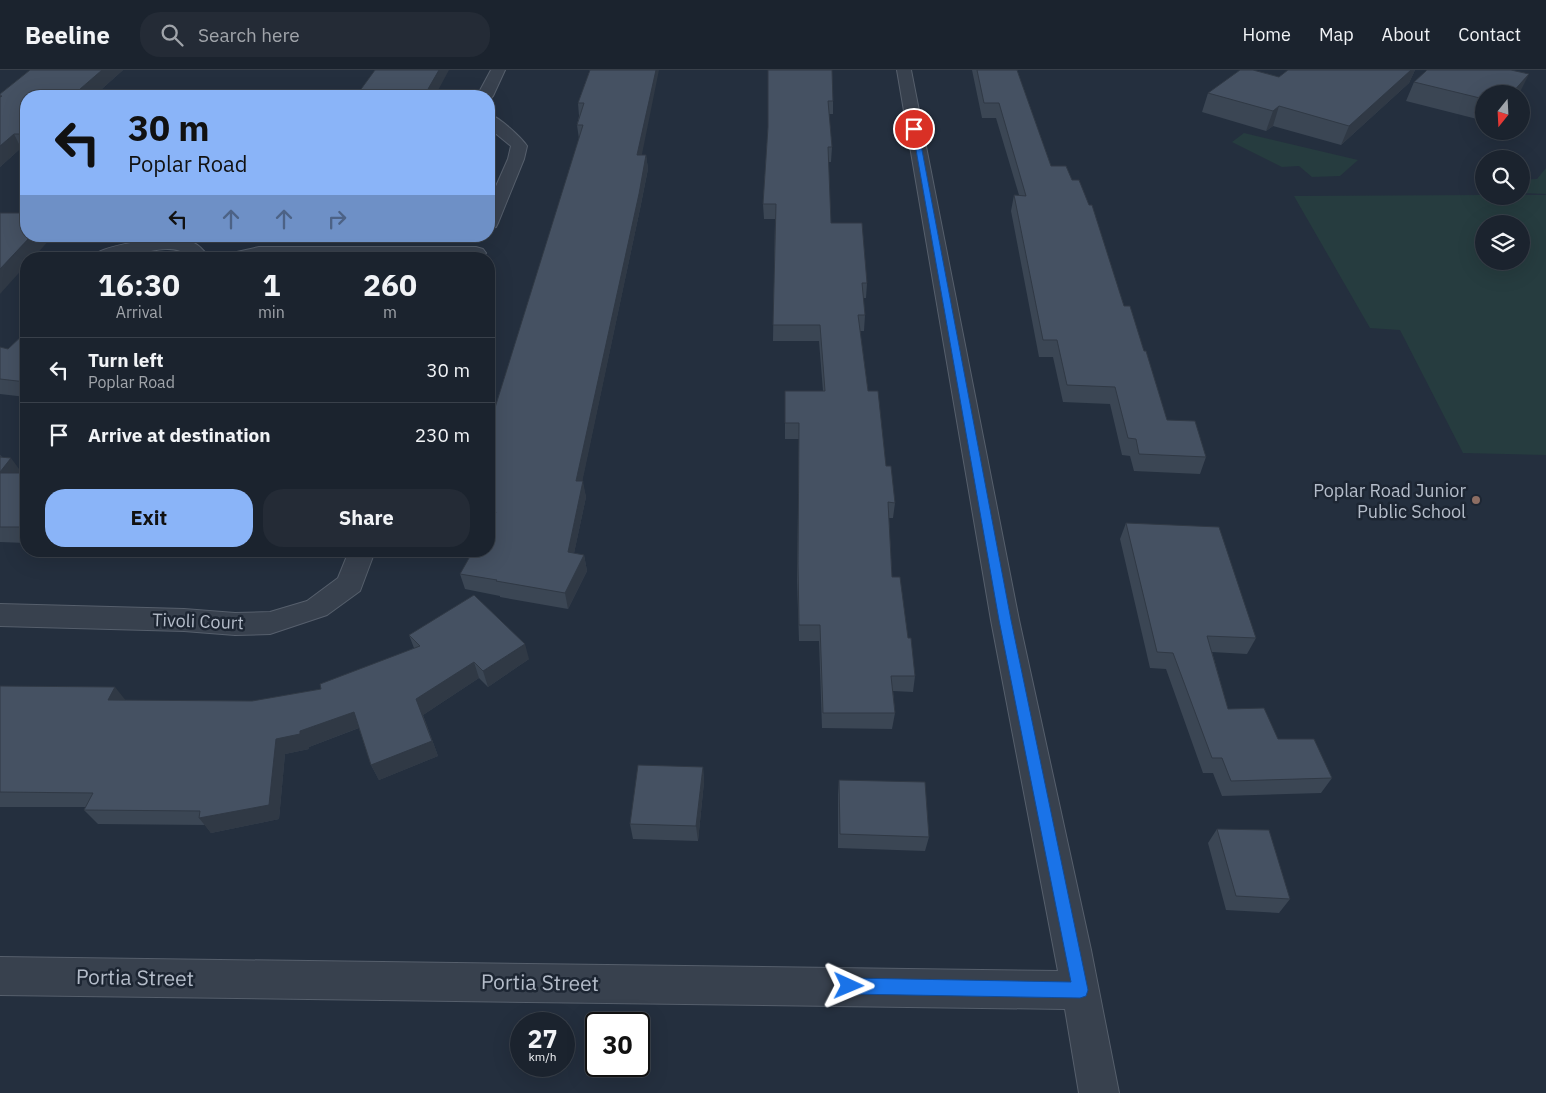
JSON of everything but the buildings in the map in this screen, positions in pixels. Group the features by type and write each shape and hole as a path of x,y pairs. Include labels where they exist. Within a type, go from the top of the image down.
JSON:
{"street":[{"path":"488,90 498,70"},
{"path":"904,70 1005,620 1099,1093"},
{"path":"495,126 513,138 519,146 516,159 495,209"},
{"path":"119,252 135,246 175,244 190,248 195,252"},
{"path":"314,252 478,249"},
{"name":"Tivoli Court","path":"0,615 184,620 235,624 270,623 317,608 350,584 360,557"},
{"name":"Portia Street","path":"0,976 1080,990"}],"green space":[{"path":"1244,133 1358,160 1340,176 1312,177 1299,166 1282,167 1232,142"},
{"path":"1546,168 1546,194 1530,193 1530,179 1537,179"},
{"path":"1475,195 1475,205 1530,205 1530,195 1546,195 1546,455 1463,453 1400,330 1370,328 1294,196"}],"place":[{"name":"Poplar Road Junior Public School","path":"1476,500"}],"route":[{"path":"849,986 1080,990 1005,620 914,129"}]}
